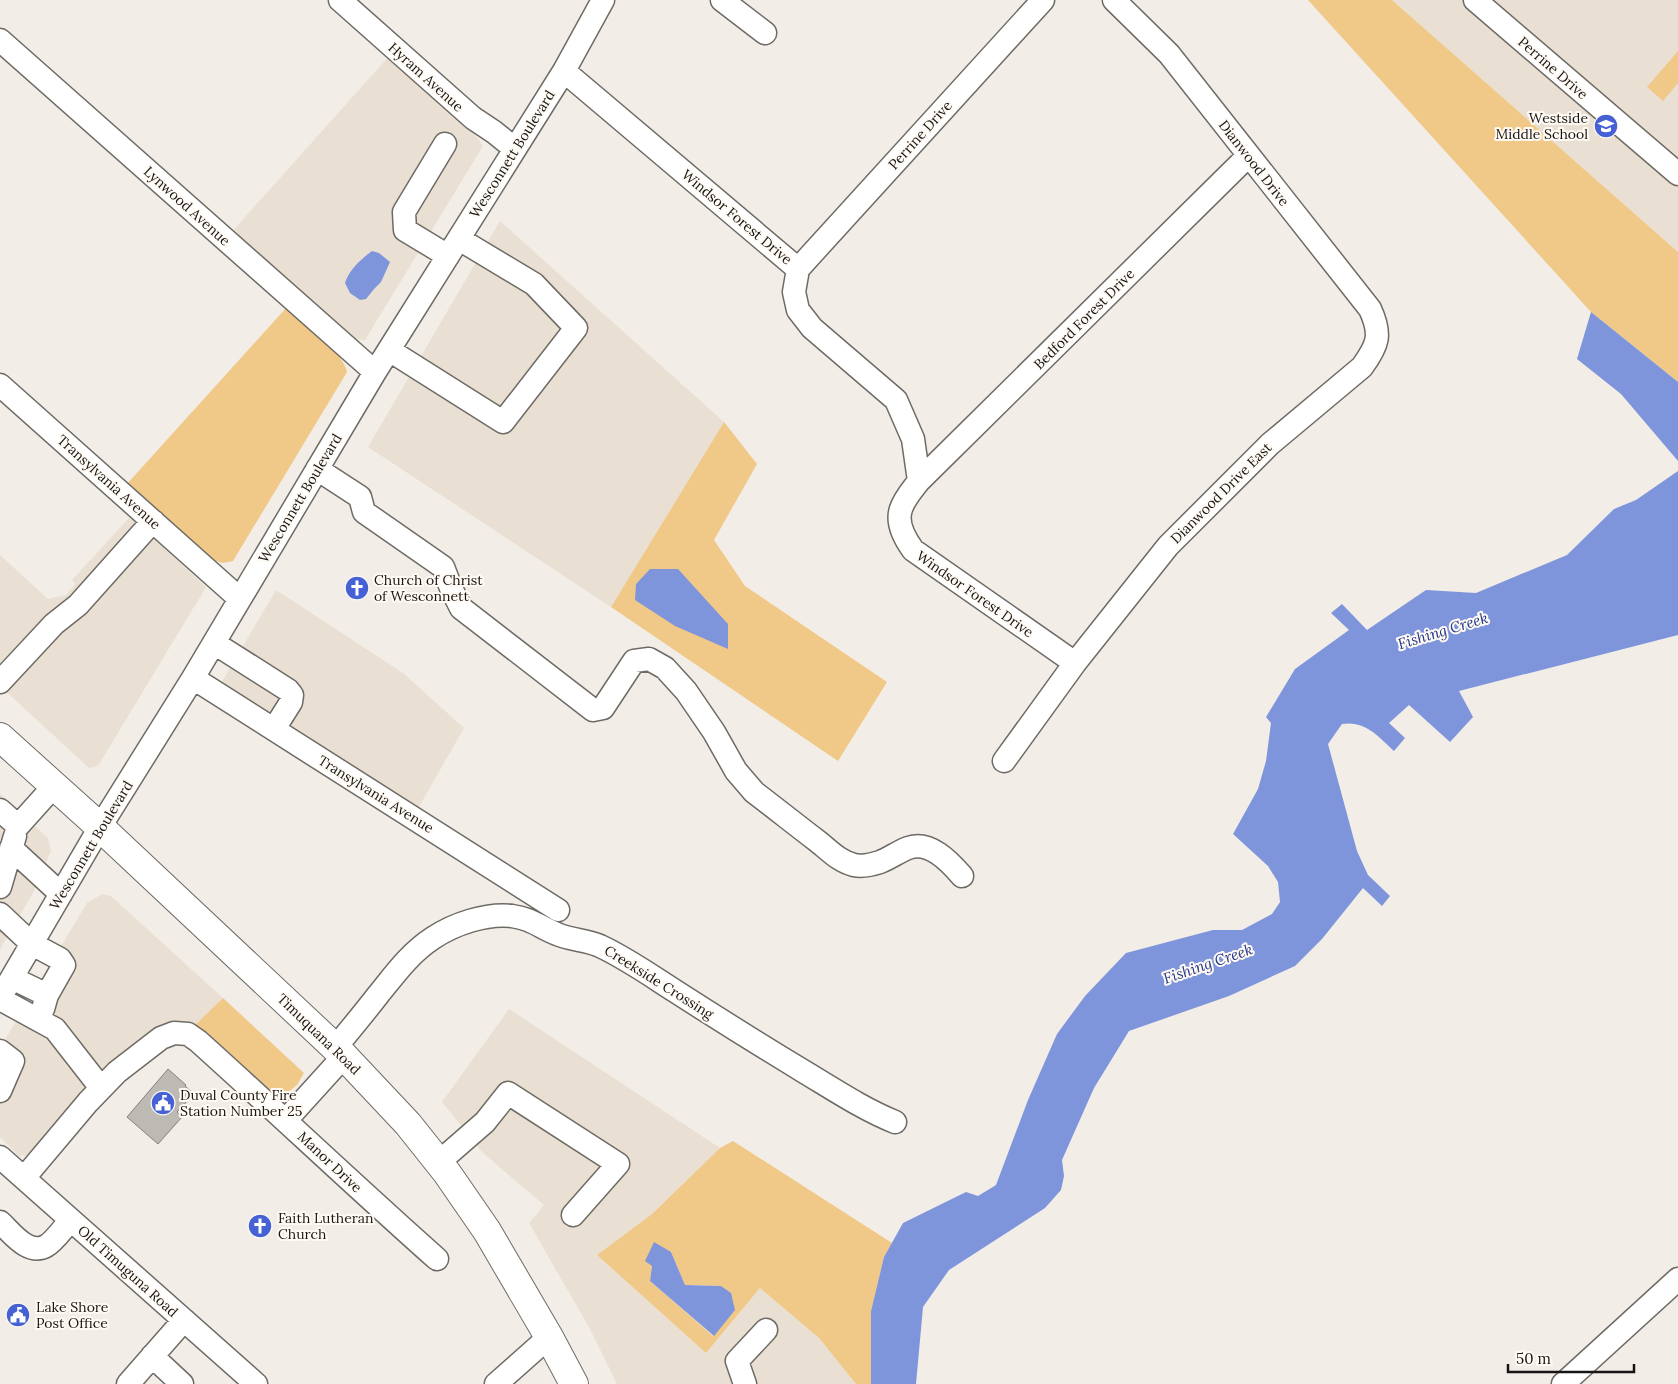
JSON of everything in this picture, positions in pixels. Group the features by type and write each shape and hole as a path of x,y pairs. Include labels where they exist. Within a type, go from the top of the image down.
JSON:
{"main road":[{"name":"Timuquana Road","path":"0,737 100,827 339,1052 408,1124 438,1162 487,1231 574,1384"}],"street":[{"name":"Hyram Avenue","path":"340,0 472,118 494,132 515,149"},
{"name":"Wesconnett Boulevard","path":"0,999 100,827 193,678 375,372 564,71 603,0"},
{"path":"722,0 765,33"},
{"name":"Perrine Drive","path":"798,270 1043,0"},
{"name":"Dianwood Drive","path":"1114,0 1169,54 1370,309 1376,322 1378,336"},
{"name":"Perrine Drive","path":"1475,0 1678,174"},
{"name":"Lynwood Avenue","path":"0,40 375,372"},
{"name":"Windsor Forest Drive","path":"564,71 798,270 794,292 798,310 812,328 896,400 913,439 919,481 901,508 900,518 904,539 913,550 1075,663"},
{"path":"389,350 503,422 576,328 534,284 453,247 405,230 404,212 445,144"},
{"name":"Bedford Forest Drive","path":"919,481 1248,156"},
{"name":"Dianwood Drive East","path":"1004,761 1075,663 1168,546 1270,444 1362,367 1373,351 1378,336"},
{"name":"Transylvania Avenue","path":"0,385 240,600"},
{"path":"317,470 360,497 364,512 443,567 451,588 462,608 593,710 603,708 634,661 649,659 665,668 686,691 745,783 833,856 853,864 868,866 887,860 908,848 921,845 937,853 962,876"},
{"path":"0,682 54,624 78,605 153,521"},
{"path":"214,643 288,690 292,695 291,702 274,729"},
{"name":"Transylvania Avenue","path":"193,678 558,910"},
{"path":"0,887 18,826 54,786"},
{"path":"0,810 18,826"},
{"path":"11,848 61,894"},
{"path":"0,914 32,944 60,959 64,964 48,995 39,1020"},
{"name":"Creekside Crossing","path":"286,1120 339,1052 360,1019 411,956 433,938 456,926 484,917 509,916 535,922 555,934 573,940 598,944 850,1100 895,1122"},
{"path":"12,978 48,995"},
{"path":"0,999 55,1029 101,1088"},
{"name":"Manor Drive","path":"24,1178 88,1102 117,1072 161,1038 174,1033 188,1034 286,1120 356,1187 437,1259"},
{"path":"0,1051 13,1061 0,1091"},
{"path":"438,1162 485,1122 508,1093 618,1164 573,1215"},
{"name":"Old Timuguna Road","path":"0,1157 256,1384"},
{"path":"0,1222 27,1247 40,1248 46,1246 71,1220"},
{"path":"1563,1384 1678,1280"},
{"path":"128,1384 184,1320"},
{"path":"745,1384 737,1361 766,1330"},
{"path":"496,1384 549,1337"},
{"path":"152,1356 181,1384"}],"shaded area":[{"path":"1308,0 1392,0 1678,252 1678,382 1591,312"},
{"name":"Westside Middle School","path":"1392,0 1678,0 1678,252"},
{"path":"1678,51 1678,83 1663,101 1647,87"},
{"path":"391,54 471,130 483,146 365,340 352,339 229,235"},
{"path":"500,221 724,422 611,607 368,447"},
{"path":"287,307 330,346 344,364 347,372 233,561 223,563 209,559 126,485"},
{"path":"724,422 757,464 714,540 745,586 887,682 838,761 611,607"},
{"path":"130,517 206,587 98,766 89,768 0,686 0,555 48,599 66,595 75,584 72,580"},
{"path":"276,590 403,673 464,728 416,812 220,685"},
{"path":"0,794 48,838 51,851 33,893 0,949"},
{"path":"102,894 111,896 223,998 194,1026 167,1022 118,1057 85,1091 32,1155 19,1156 0,1137 0,1048 87,903"},
{"path":"223,998 304,1073 297,1085 286,1094 270,1092 194,1026"},
{"path":"509,1009 720,1148 652,1214 597,1255 706,1353 760,1288 819,1338 856,1384 617,1384 590,1329 529,1223 544,1205 482,1152 442,1102"},
{"path":"733,1141 892,1243 884,1257 871,1311 871,1384 856,1384 819,1338 760,1288 706,1353 597,1255 652,1214 720,1148","holes":["671,1252 685,1285 721,1286 713,1336 650,1281 652,1266"]}],"water":[{"path":"372,251 379,253 390,262 381,282 366,299 360,300 350,293 345,283 356,265"},
{"path":"1591,312 1678,382 1678,461 1621,394 1577,359"},
{"name":"Fishing Creek","path":"1678,471 1678,635 1459,691 1473,717 1450,742 1409,705 1389,723 1405,738 1394,751 1371,730 1358,724 1342,724 1328,744 1357,851 1368,875 1390,896 1382,906 1363,888 1322,939 1295,966 1229,996 1129,1031 1094,1088 1062,1160 1064,1176 1061,1190 1045,1208 949,1270 923,1307 916,1384 871,1384 871,1311 884,1257 903,1223 966,1192 978,1196 996,1185 1028,1100 1057,1034 1085,996 1126,953 1213,930 1242,930 1272,914 1280,902 1278,882 1268,866 1233,834 1258,789 1266,761 1271,723 1266,717 1295,669 1349,630 1331,613 1342,604 1367,630 1426,590 1476,593 1567,555 1614,509 1636,500"},
{"path":"650,569 678,569 728,624 728,649 675,626 635,600 636,584"},
{"path":"654,1242 671,1252 685,1285 721,1286 731,1293 735,1310 714,1336 650,1281 652,1266 645,1261"}],"building":[{"name":"Duval County Fire Station Number 25","path":"168,1069 194,1094 177,1112 182,1117 158,1144 127,1117"}],"place":[{"name":"Westside Middle School","path":"1606,126"},
{"name":"Church of Christ of Wesconnett","path":"357,588"},
{"name":"Duval County Fire Station Number 25","path":"163,1103"},
{"name":"Faith Lutheran Church","path":"260,1226"},
{"name":"Lake Shore Post Office","path":"18,1315"}]}
